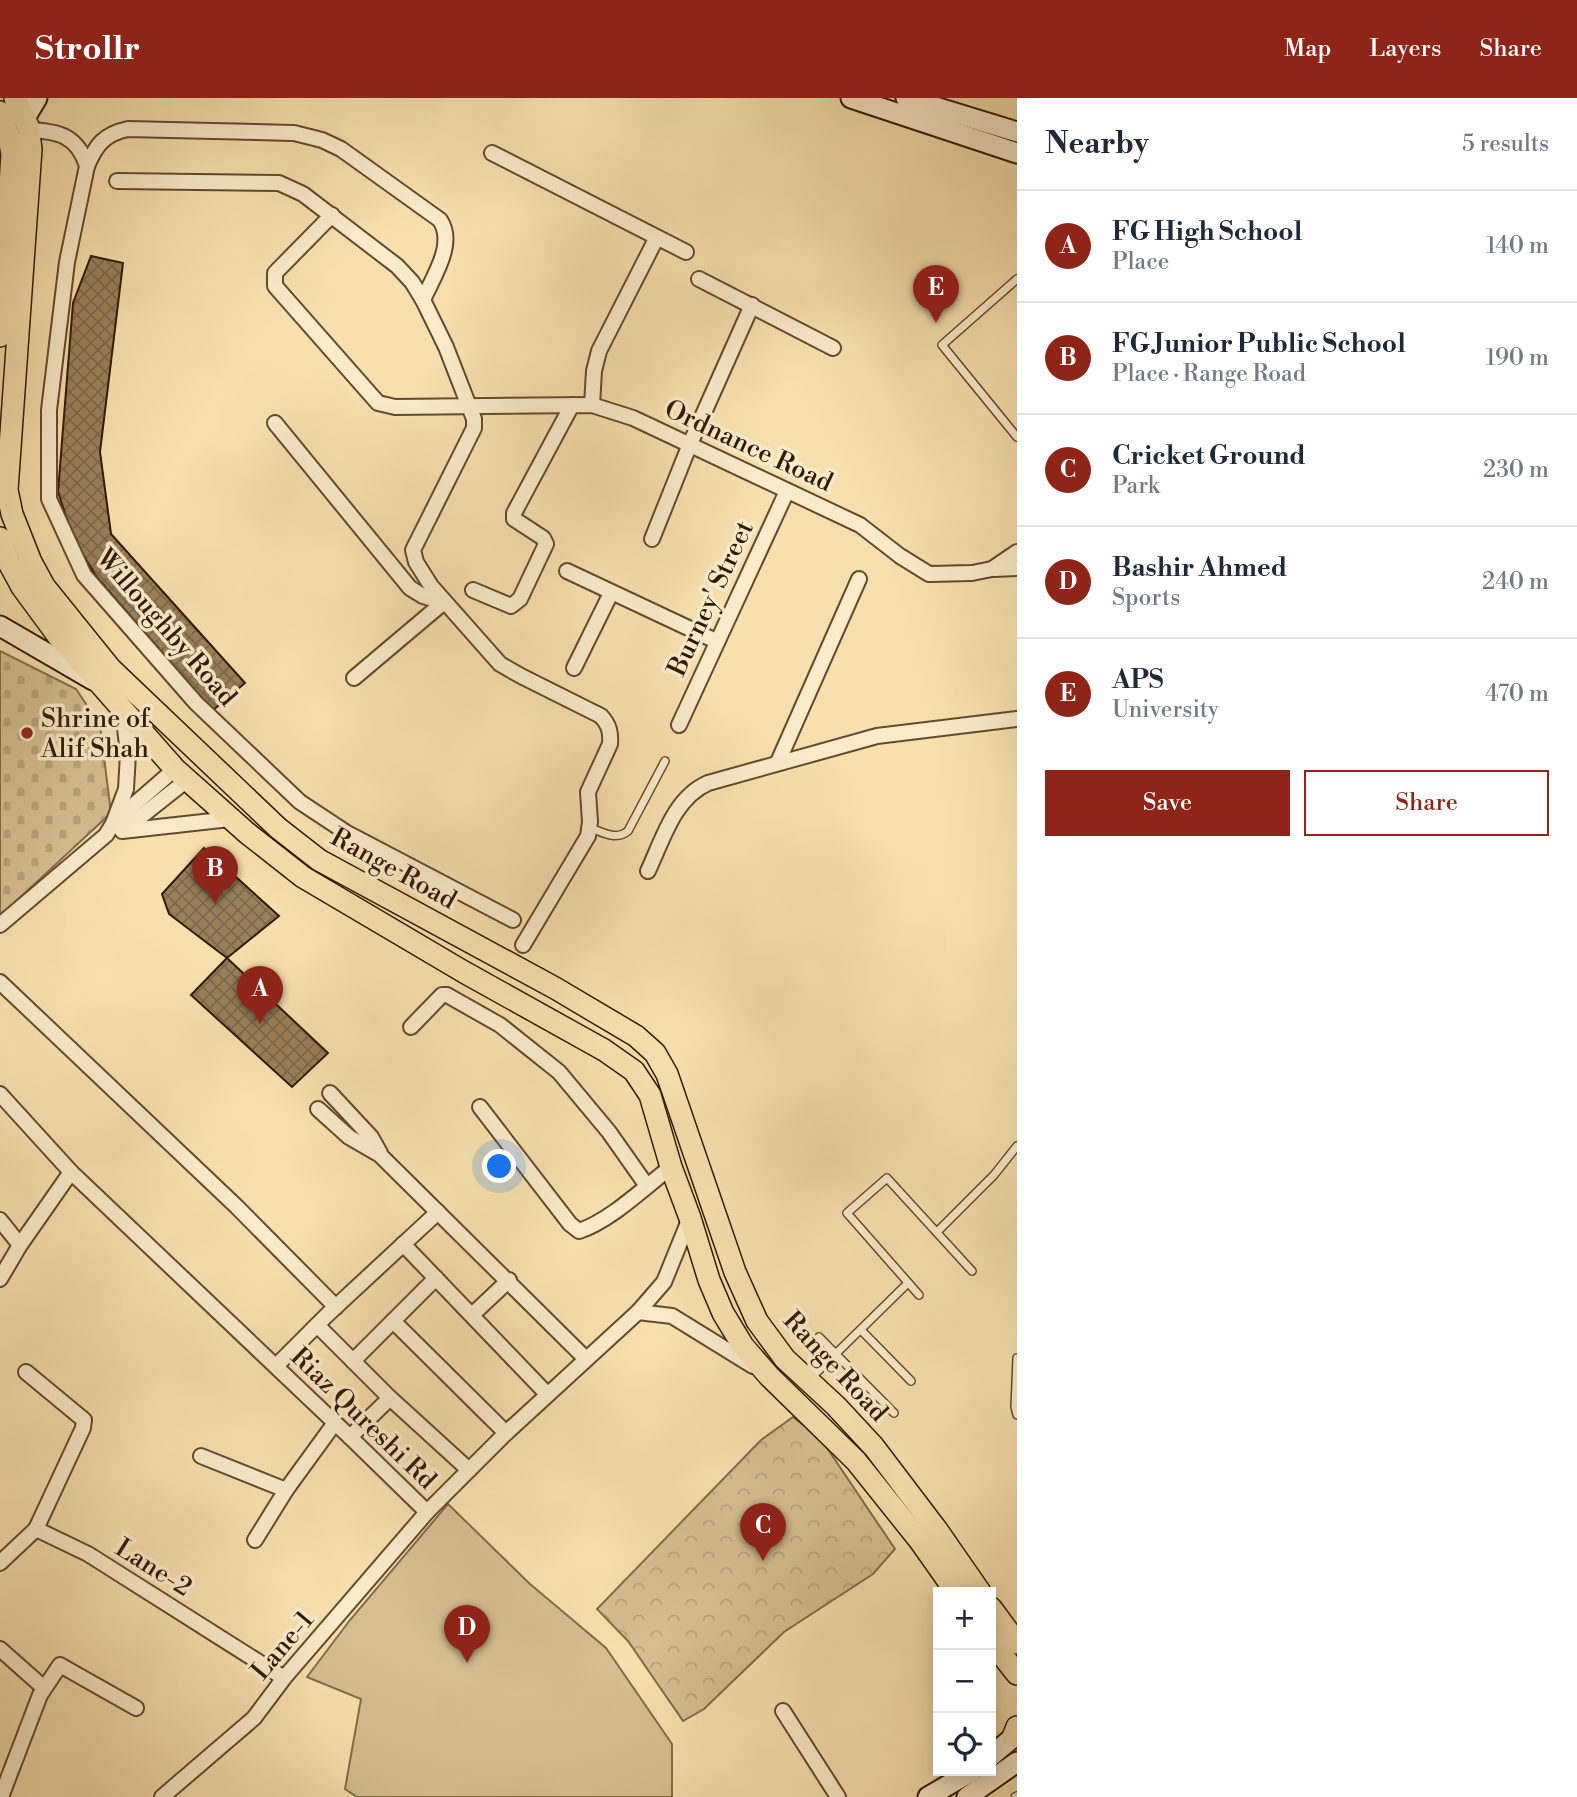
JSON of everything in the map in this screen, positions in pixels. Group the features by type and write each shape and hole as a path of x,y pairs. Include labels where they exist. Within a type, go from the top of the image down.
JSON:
{"main road":[{"name":"Range Road","path":"15,98 27,124 31,149 7,490 12,514 31,562 44,586 111,669 197,754 278,828 319,860 555,988 636,1036 655,1053 667,1074 735,1272 749,1307 766,1336 785,1360 874,1447 976,1587"},
{"path":"0,112 12,154 0,335"},
{"path":"0,538 22,587 58,636 180,774 230,818 303,877 464,972 619,1058 634,1071 650,1095 709,1280 723,1313 743,1346 769,1376 856,1461 953,1587"},
{"path":"996,1618 1014,1652 1017,1684"},
{"path":"996,1643 1014,1652"}],"street":[{"path":"37,98 27,124 68,138 82,152 87,166"},
{"path":"851,98 1017,153"},
{"path":"906,98 1017,132"},
{"path":"87,166 93,151 104,138 114,132 128,130 294,133 322,140 348,154 440,220 445,228 446,238 442,257 423,300"},
{"path":"492,153 685,252"},
{"name":"Willoughby Road","path":"87,166 67,262 49,410 48,499 84,575 196,703 300,802 347,833 513,920"},
{"path":"117,181 279,183 303,194 397,265 423,300 446,347 474,419 474,428 413,550 415,562 430,586 500,664 594,711 607,722 611,735 610,744 588,792 590,828 584,843 523,945"},
{"name":"Ordnance Road","path":"332,215 275,273 275,286 378,403 395,407 592,405 633,418 860,525 929,575 1017,568"},
{"path":"592,405 594,371 599,351 656,239"},
{"path":"699,279 833,348"},
{"path":"652,540 690,444 752,305"},
{"path":"473,590 511,606 520,599 546,544 538,534 514,519 514,513 572,405"},
{"path":"275,423 410,589 444,602"},
{"name":"Burney' Street","path":"678,725 787,491"},
{"name":"Ordnance Road","path":"992,569 1017,552"},
{"path":"567,571 716,641"},
{"path":"778,762 859,579"},
{"path":"574,668 611,593"},
{"path":"354,678 444,602"},
{"path":"0,626 97,682"},
{"path":"114,830 126,789 128,754 123,711"},
{"path":"648,871 678,808 688,795 708,783 877,736 1017,719"},
{"path":"0,925 180,774 197,754"},
{"path":"114,830 230,818"},
{"path":"0,982 237,1207 336,1307"},
{"path":"411,1027 442,995 447,995 500,1025 559,1072 609,1132 647,1186"},
{"path":"330,1093 371,1137 380,1155"},
{"name":"Riaz Qureshi Rd","path":"0,1094 71,1172 427,1512 547,1394 638,1312 664,1282 690,1218"},
{"path":"480,1107 570,1224 579,1231 589,1228 614,1211 671,1167"},
{"path":"318,1109 349,1137 380,1155 586,1359"},
{"path":"0,1279 20,1245 71,1172"},
{"path":"276,1366 438,1212"},
{"path":"0,1220 20,1245"},
{"path":"404,1244 547,1394"},
{"path":"353,1361 436,1278"},
{"path":"472,1315 509,1280"},
{"path":"638,1312 672,1316 769,1376"},
{"path":"393,1321 506,1433"},
{"path":"317,1325 390,1398 469,1470"},
{"path":"0,1563 36,1529 83,1428 84,1420 26,1372"},
{"path":"350,1437 390,1398"},
{"path":"255,1540 285,1490 334,1423"},
{"path":"201,1457 285,1490"},
{"name":"Lane-1","path":"162,1797 254,1718 284,1678 427,1512"},
{"name":"Lane-2","path":"36,1529 88,1554 284,1678"},
{"path":"0,1649 44,1688"},
{"path":"1,1797 44,1688 60,1665 136,1708"},
{"path":"783,1711 838,1797"},
{"path":"996,1751 1016,1733"},
{"path":"967,1797 1017,1762"},
{"path":"928,1797 964,1776"}],"lane":[{"path":"1017,279 942,345 1017,437"},
{"path":"590,828 614,836 628,831 665,761"},
{"path":"937,1233 994,1175 1017,1146"},
{"path":"919,1295 848,1213 887,1178 972,1271"},
{"path":"808,1381 908,1283"},
{"path":"861,1330 911,1381"},
{"path":"819,1337 894,1413"},
{"path":"1017,1359 1017,1415"}],"green space":[{"path":"0,651 76,689 100,725 111,813 0,916"},
{"path":"793,1417 821,1439 895,1549 873,1574 784,1632 704,1709 683,1721 628,1641 597,1609 761,1440"},
{"path":"448,1504 530,1584 606,1648 672,1744 672,1797 357,1797 345,1789 361,1699 307,1677 350,1620"}],"building":[{"path":"91,256 123,263 100,452 111,534 245,683 212,711 96,576 73,538 58,492 73,303"},
{"path":"204,848 279,916 227,958 169,914 162,894"},
{"path":"227,958 328,1053 292,1087 191,995"}],"place":[{"name":"APS","path":"936,323"},
{"name":"Shrine of Alif Shah","path":"27,733"},
{"name":"FG Junior Public School","path":"215,904"},
{"name":"FG High School","path":"260,1024"},
{"name":"Cricket Ground","path":"763,1561"},
{"name":"Bashir Ahmed","path":"467,1663"}]}
